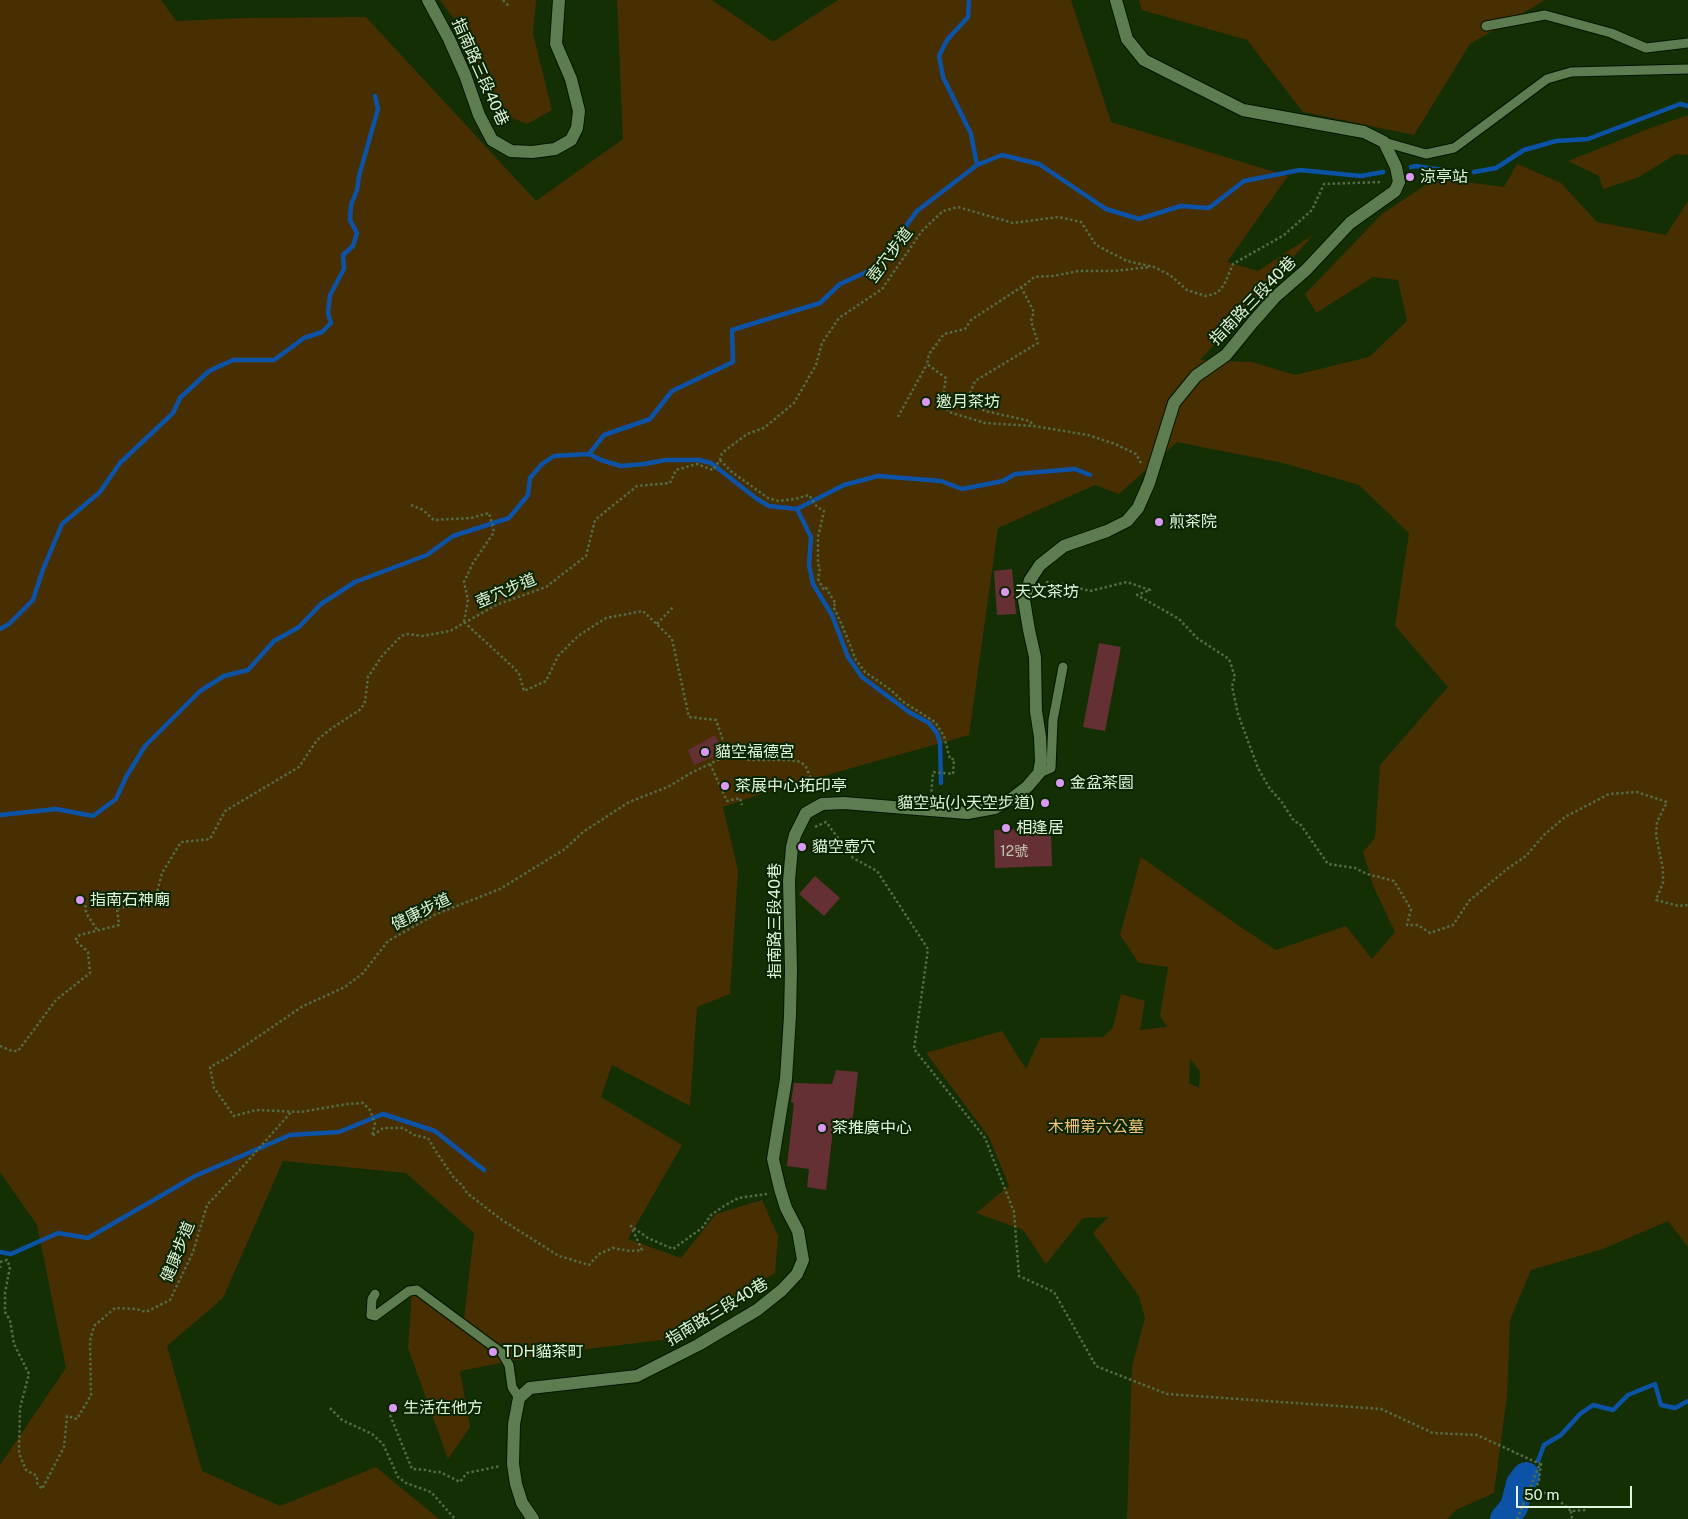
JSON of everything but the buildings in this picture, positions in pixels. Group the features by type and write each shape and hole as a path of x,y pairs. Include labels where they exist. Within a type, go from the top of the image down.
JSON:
{"street":[{"name":"指南路三段40巷","path":"428,0 449,39 465,75 479,115 492,140 512,151 532,152 555,149 571,140 577,128 579,111 571,79 556,44 560,0"},
{"path":"1116,0 1127,39 1144,60 1243,110 1364,132 1384,142 1396,167 1399,182"},
{"name":"指南路三段40巷","path":"1039,773 1041,761 1036,711 1035,658 1024,600 1030,580 1040,565 1064,546 1107,531 1127,521 1138,508 1149,483 1174,403 1196,376 1226,355 1275,298 1306,270 1350,223 1395,191 1399,182"},
{"path":"822,804 967,813 995,808 1010,800 1027,787 1039,773"},
{"name":"指南路三段40巷","path":"519,1398 530,1388 637,1376 706,1340 757,1310 782,1290 797,1274 803,1260 798,1231 786,1208 773,1159 778,1116 786,1079 790,1016 792,970 789,881 792,847 795,835 806,813 822,804"},
{"path":"519,1398 514,1424 513,1464 516,1484 522,1503 533,1519"}],"lane":[{"path":"1486,26 1545,15 1611,33 1646,48 1688,43"},
{"path":"1384,142 1426,154 1454,148 1547,79 1571,72 1688,69"},
{"path":"1039,773 1051,768 1053,720 1063,667"},
{"path":"374,1294 371,1315 375,1316 409,1291 417,1290 502,1353 509,1365 512,1387 519,1398"}],"path":[{"path":"503,0 508,6"},
{"name":"壺穴步道","path":"464,622 496,605 546,586 586,556 595,520 637,486 670,483 676,470 697,464 713,470 720,460 722,453 747,434 764,428 794,403 816,365 822,343 839,318 882,289 922,231 943,211 958,206 1013,223 1058,217 1080,222 1096,245 1126,261 1154,267 1170,274 1186,290 1206,296 1217,293 1224,285 1233,264 1284,235 1312,210 1324,184 1399,182"},
{"path":"898,418 927,364 929,354 944,334 965,329 971,320 1034,277 1053,276 1078,270 1114,271 1154,267"},
{"path":"1021,287 1034,312 1032,321 1038,343 975,381 969,396 972,402 986,411 1030,421 1034,426"},
{"path":"927,364 946,378 942,403 949,412 985,423 1034,426 1088,435 1115,444 1136,454 1149,483"},
{"path":"720,460 732,472 768,498 778,501 809,495 817,507 824,511 818,537 818,564 820,568 818,579 824,590 826,588 836,604 833,606 856,660 865,672 935,722 944,736 950,759 954,760 953,774 933,772 930,799"},
{"path":"0,1046 12,1051 18,1051 56,1000 90,973 88,952 75,940 80,935 119,925 117,908 154,904 162,873 181,842 210,839 225,811 299,767 317,740 361,709 365,702 368,677 382,656 401,636 408,634 422,636 450,631 464,622 468,600 464,582 473,563 494,532 489,513 472,518 434,520 423,510 411,505"},
{"path":"1030,580 1063,584 1090,591 1127,582 1150,590 1137,595 1179,619 1197,638 1229,659 1235,677 1232,686 1238,714 1258,768 1270,790 1281,801 1294,821 1300,824 1328,864 1355,868 1367,874 1394,881 1410,909 1407,925 1418,925 1430,933 1453,926 1469,902 1507,869 1526,856 1544,835 1565,817 1609,794 1637,792 1667,802 1657,822 1656,835 1664,869 1663,883 1656,900 1679,906 1688,905"},
{"path":"657,624 674,606"},
{"path":"464,622 514,668 519,674 524,691 546,680 558,656 578,636 606,618 643,612 672,639 689,717 716,720 728,756 750,760 791,760 801,762 806,767 822,804"},
{"name":"健康步道","path":"728,756 668,788 629,802 583,832 565,849 500,889 434,915 388,941 363,973 345,987 303,1006 234,1054 210,1067 214,1088 234,1116 256,1110 301,1112 363,1103 370,1110 375,1124 372,1136 383,1128 403,1128 414,1135 428,1138 454,1178 467,1193 502,1220 559,1256 590,1265 599,1254 613,1248 630,1251 642,1250 631,1226 648,1238 673,1249 702,1228 711,1215 738,1198 762,1195 780,1189"},
{"path":"710,764 727,801 740,798 742,805"},
{"path":"795,835 826,822 853,858 877,871 928,949 914,1050 985,1138 1014,1212 1019,1276 1054,1292 1096,1366 1167,1394 1381,1409 1433,1433 1477,1435 1540,1464"},
{"path":"82,896 85,900 86,913 98,931"},
{"name":"健康步道","path":"0,1262 7,1260 10,1267 5,1293 5,1312 10,1320 14,1344 29,1374 20,1408 19,1453 26,1470 36,1476 37,1483 42,1488 64,1447 67,1416 77,1419 91,1395 90,1342 94,1326 115,1308 136,1309 146,1312 170,1300 194,1252 207,1205 292,1111"},
{"path":"330,1408 342,1420 372,1434 384,1444 398,1477 406,1484 431,1492 455,1519"},
{"path":"390,1415 412,1469 440,1472 460,1482 467,1474 513,1464"},
{"path":"1540,1464 1539,1480 1536,1489 1555,1497 1571,1511 1572,1519"},
{"path":"1517,1519 1540,1464"},
{"path":"1571,1511 1586,1510"}],"green space":[{"name":"木柵第六公墓","path":"0,0 161,0 176,21 243,18 366,17 536,201 623,139 617,0 712,0 773,42 838,0 1071,0 1111,122 1288,176 1227,262 1258,271 1314,234 1200,360 1252,362 1295,375 1369,357 1407,321 1398,280 1373,277 1316,313 1305,294 1382,214 1436,178 1504,187 1517,164 1561,183 1597,222 1666,235 1688,201 1688,1247 1668,1221 1603,1249 1531,1270 1510,1320 1507,1396 1494,1493 1456,1510 1447,1519 1127,1519 1132,1366 1145,1318 1139,1296 1093,1233 1108,1217 1083,1218 1046,1264 1023,1230 976,1213 1009,1186 989,1137 926,1053 1002,1031 1026,1069 1040,1038 1103,1037 1113,1027 1121,994 1145,1001 1140,1030 1167,1027 1160,1016 1168,967 1139,963 1120,935 1141,857 1276,950 1346,926 1372,959 1395,932 1374,888 1363,852 1375,838 1380,765 1448,687 1395,626 1409,533 1359,485 1283,463 1177,442 1119,494 1095,485 998,528 969,735 770,791 723,807 738,871 730,994 697,1007 690,1106 612,1065 601,1097 682,1145 628,1239 681,1258 716,1214 762,1200 778,1236 775,1273 671,1339 552,1353 460,1371 470,1427 448,1459 408,1348 412,1292 463,1328 474,1233 406,1173 283,1161 223,1298 167,1346 202,1471 280,1506 376,1467 439,1519 0,1519 0,1465 66,1368 37,1225 0,1172","holes":["1190,1058 1200,1072 1199,1088 1189,1083"]},
{"path":"440,0 536,0 533,34 552,110 527,124 494,110 456,22"},
{"path":"1139,0 1545,0 1470,44 1414,135 1303,112 1247,40 1142,10"},
{"path":"1688,115 1688,155 1676,154 1639,177 1603,189 1599,176 1568,161 1648,129"}],"waterway":[{"path":"969,0 968,17 947,40 939,56 943,77 971,134 977,165"},
{"path":"0,629 9,624 33,600 42,572 62,524 100,492 120,463 173,413 180,398 209,371 233,360 274,360 304,338 322,332 331,323 328,313 330,295 344,269 343,255 353,246 357,233 350,220 351,205 357,190 359,176 378,109 375,96"},
{"path":"1474,172 1496,168 1524,150 1556,141 1588,139 1680,104 1688,106"},
{"path":"0,815 56,809 93,816 116,799 126,777 145,746 200,691 224,676 248,670 274,641 299,627 321,604 355,582 427,555 453,536 509,518 528,495 530,478 542,464 554,456 589,454 604,435 650,419 672,391 733,362 732,330 820,303 840,284 875,268 917,211 977,165 1002,155 1039,164 1106,209 1139,219 1181,206 1209,208 1244,181 1300,170 1361,176 1383,172"},
{"path":"1411,167 1416,166 1462,173"},
{"path":"589,454 621,466 666,460 699,460 711,463 757,499 769,506 797,509 811,537 809,565 813,584 832,615 848,657 862,677 909,712 929,723 937,733 940,742 941,783"},
{"path":"797,509 844,485 878,476 941,481 962,489 1003,481 1015,474 1075,469 1090,475"},
{"path":"0,1252 11,1254 58,1233 88,1238 195,1176 290,1135 339,1132 383,1114 435,1131 484,1170"},
{"path":"1538,1461 1544,1445 1561,1435 1580,1414 1593,1405 1613,1410 1628,1395 1655,1384 1661,1405 1675,1408 1688,1401"},
{"path":"1504,1519 1514,1507 1520,1484 1526,1476"}],"place":[{"name":"涼亭站","path":"1410,177"},
{"name":"邀月茶坊","path":"926,402"},
{"name":"煎茶院","path":"1159,522"},
{"name":"天文茶坊","path":"1005,592"},
{"name":"貓空福德宮","path":"705,752"},
{"name":"金盆茶園","path":"1060,783"},
{"name":"茶展中心拓印亭","path":"725,786"},
{"name":"貓空站(小天空步道)","path":"1045,803"},
{"name":"相逢居","path":"1006,828"},
{"name":"貓空壺穴","path":"802,847"},
{"name":"指南石神廟","path":"80,900"},
{"name":"茶推廣中心","path":"822,1128"},
{"name":"TDH貓茶町","path":"493,1352"},
{"name":"生活在他方","path":"393,1408"}]}
